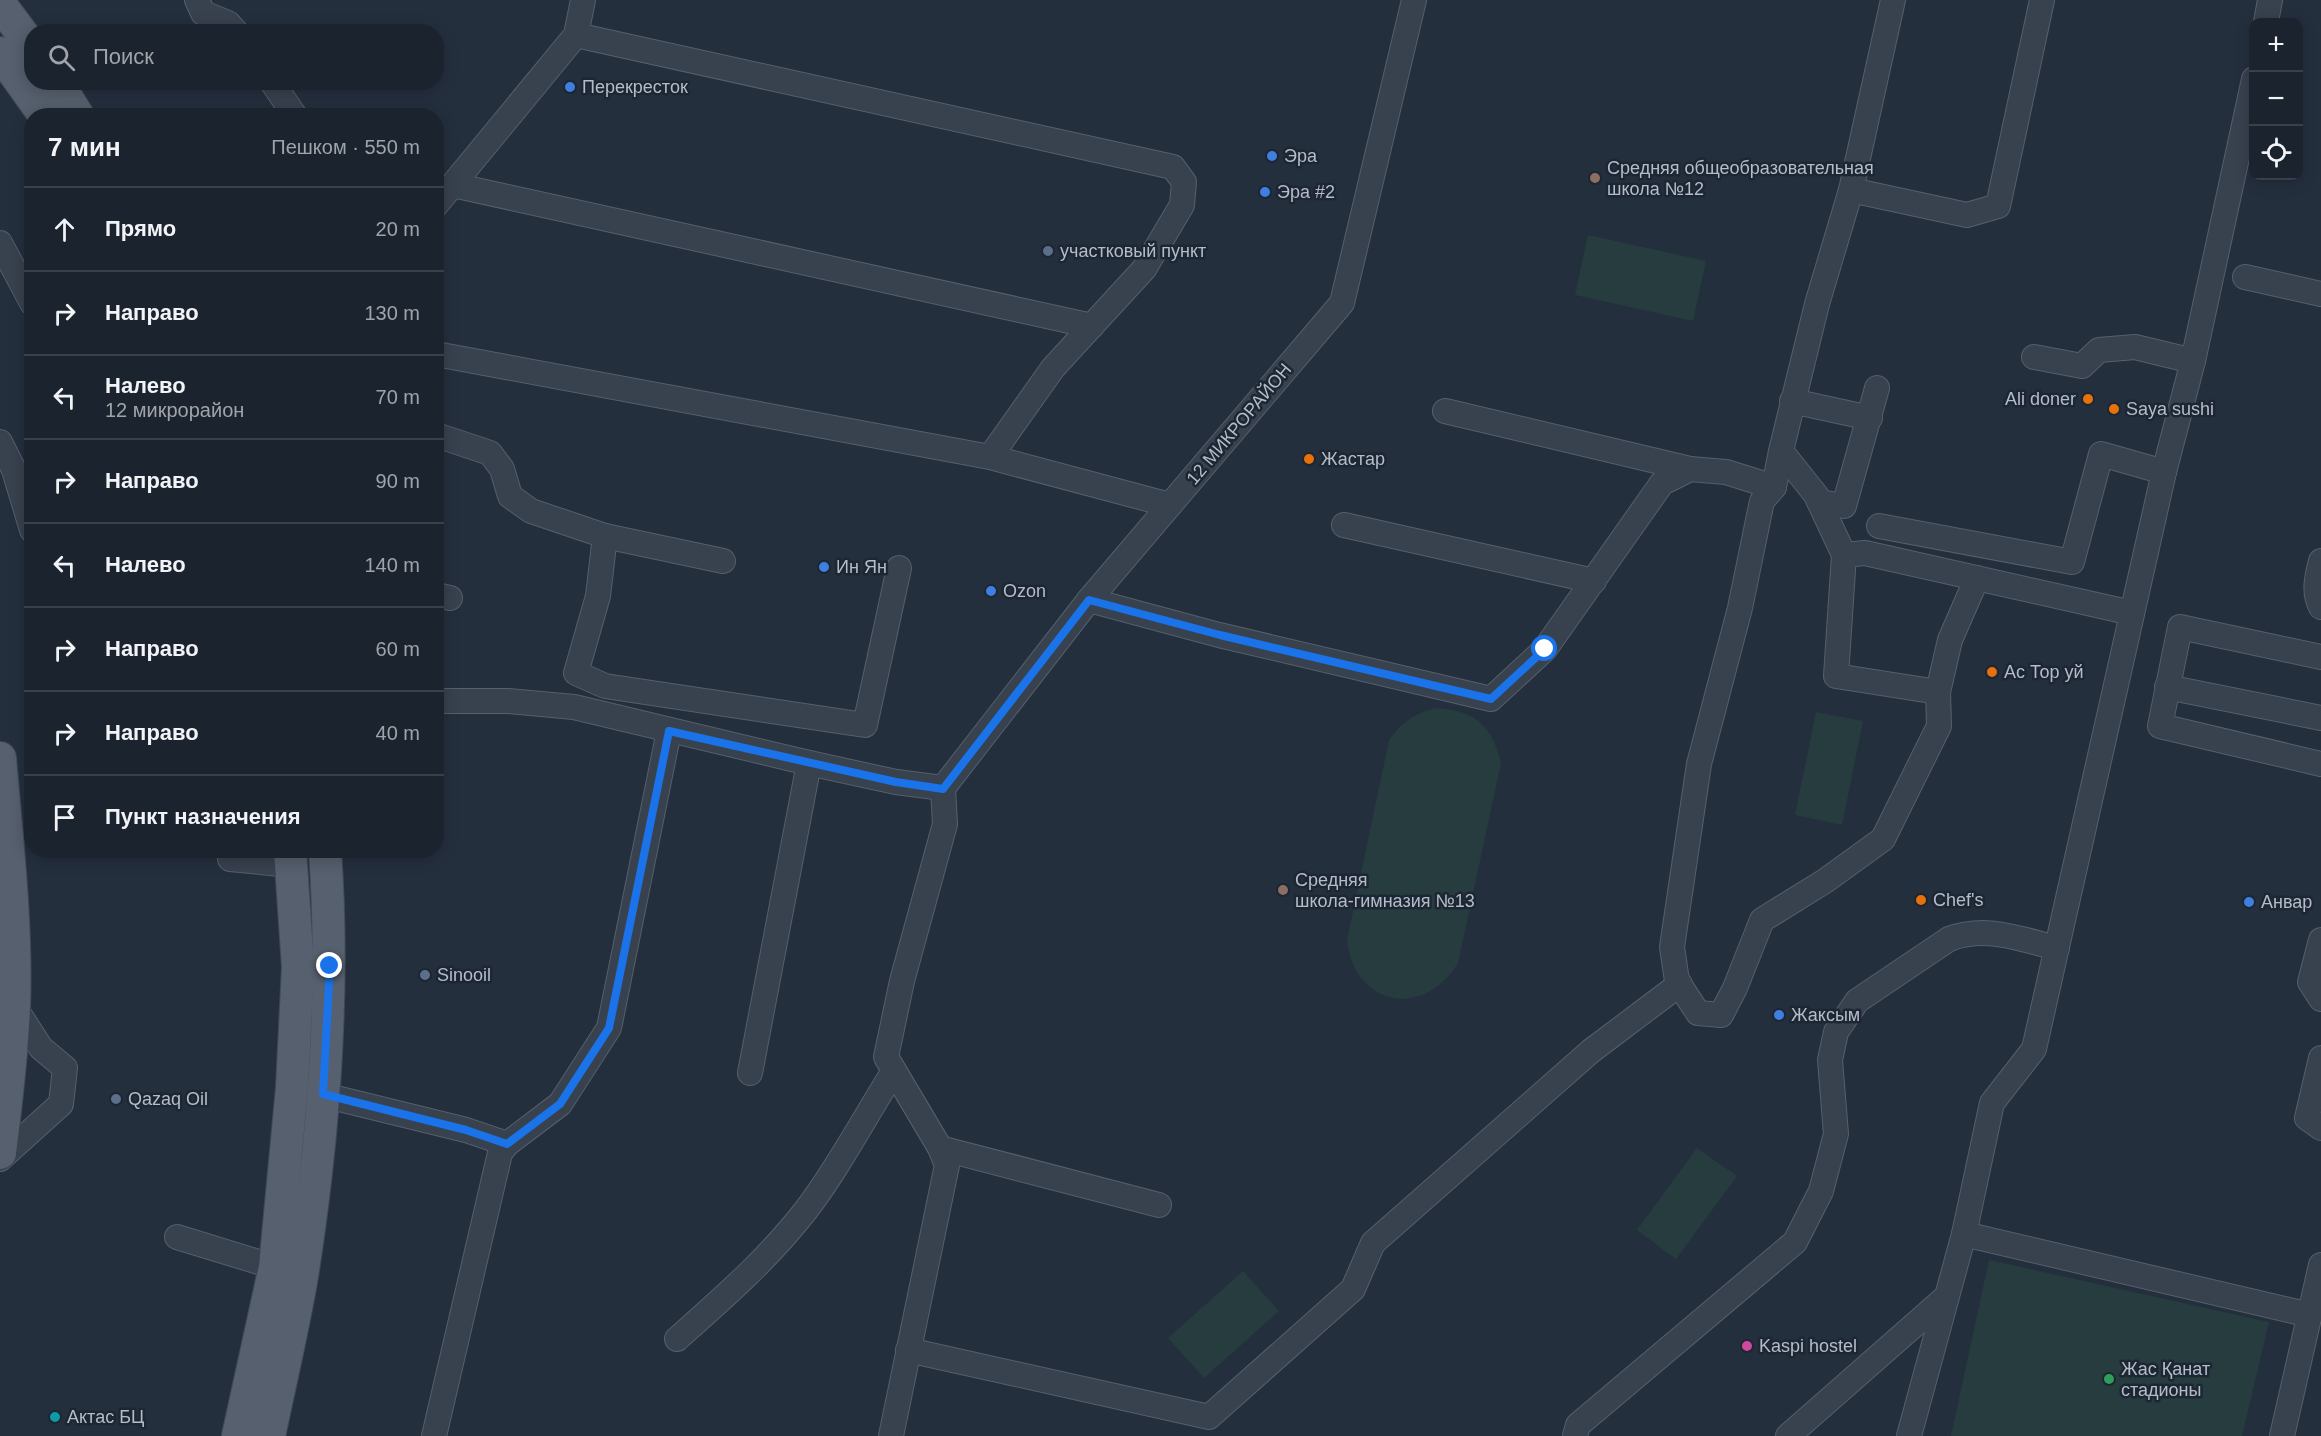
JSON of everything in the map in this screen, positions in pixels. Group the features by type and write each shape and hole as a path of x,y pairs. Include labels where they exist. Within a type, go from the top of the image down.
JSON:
{"main road":[{"path":"0,4 24,36"},
{"path":"0,53 24,87"},
{"path":"26,90 39,108"},
{"path":"62,90 73,108"},
{"path":"0,758 10,1080 0,1153"},
{"path":"238,1436 288,1271 292,1088 298,967 290,858"},
{"path":"269,1436 288,1271 323,1094 330,966 325,858"}],"street":[{"path":"197,0 203,13 229,24"},
{"path":"444,196 551,61 576,35 583,0"},
{"name":"12 МИКРОРАЙОН","path":"943,789 1089,600 1342,303 1414,0"},
{"path":"1893,0 1851,190 1792,400 1774,487 1762,501 1740,609 1699,764 1672,947 1680,984 1698,1013 1721,1015 1735,988 1762,920 1825,881 1883,839 1939,726 1938,692 1950,640 1977,578"},
{"path":"1851,190 1967,215 1998,206 2042,0"},
{"path":"2267,18 2270,0"},
{"path":"576,35 1173,168 1184,182 1182,205 1144,269 1053,368 990,457"},
{"path":"277,90 290,108"},
{"path":"1909,1436 1964,1234 1992,1103 2034,1050 2164,472 2193,362 2249,98"},
{"path":"453,185 1092,326"},
{"path":"0,243 24,288"},
{"path":"2245,277 2321,294"},
{"path":"2034,357 2082,366 2099,350 2135,347 2193,362"},
{"path":"444,355 990,457 1170,504"},
{"path":"1819,502 1844,506 1877,388"},
{"path":"1792,400 1870,418"},
{"path":"1445,411 1690,469 1726,472 1774,487"},
{"path":"444,438 490,453 502,469 510,496 531,511 605,536 723,561"},
{"path":"0,442 14,470 24,503"},
{"path":"1781,451 1819,502 1844,555 1836,676 1938,692"},
{"path":"1879,526 2072,562 2101,454 2164,472"},
{"path":"1089,600 1220,635 1491,699 1545,649 1662,483 1690,469"},
{"path":"1344,525 1594,581"},
{"path":"605,536 598,596 576,673 605,686 865,725 898,568"},
{"path":"1844,555 1865,553 2132,613"},
{"path":"2321,561 2316,580 2316,593 2321,607"},
{"path":"2321,657 2180,627 2160,726 2321,764"},
{"path":"2167,687 2321,718"},
{"path":"444,701 508,701 574,707 809,763 896,782 943,789 945,824 902,981 886,1057 940,1148 947,1165 891,1436"},
{"path":"434,1436 500,1154 507,1144 560,1104 609,1028 669,731"},
{"path":"750,1073 809,763"},
{"path":"230,859 290,858"},
{"path":"1575,1436 1578,1425 1795,1242 1821,1191 1836,1134 1830,1060 1836,1032 1857,1001 1949,939 1966,933 1986,931 2056,948"},
{"path":"2321,939 2310,982 2321,999"},
{"path":"908,1350 1209,1417 1353,1289 1373,1243 1591,1051 1680,984"},
{"path":"0,1159 62,1104 65,1068 41,1048 7,1006"},
{"path":"2321,1058 2307,1118 2321,1128"},
{"path":"676,1339 757,1268 802,1215 894,1071"},
{"path":"292,1088 466,1130 507,1144"},
{"path":"940,1148 1159,1205"},
{"path":"1964,1234 2310,1315"},
{"path":"177,1237 288,1271"},
{"path":"2282,1436 2321,1265"},
{"path":"1788,1436 1945,1298"}],"green space":[{"path":"1588,235 1706,261 1693,321 1575,295"},
{"path":"1435,708 1460,712 1479,722 1492,739 1501,763 1458,963 1443,981 1427,993 1409,998 1392,998 1376,991 1362,979 1352,962 1347,940 1389,740 1409,720"},
{"path":"1816,712 1863,721 1842,825 1795,815"},
{"path":"1697,1148 1737,1176 1676,1259 1637,1230"},
{"name":"Жас Қанат стадионы","path":"1989,1260 2269,1322 2242,1436 1951,1436"},
{"path":"1243,1271 1279,1311 1204,1378 1168,1338"}],"place":[{"name":"Перекресток","path":"570,87"},
{"name":"Эра","path":"1272,156"},
{"name":"Средняя общеобразовательная школа №12","path":"1595,178"},
{"name":"Эра #2","path":"1265,192"},
{"name":"участковый пункт","path":"1048,251"},
{"name":"Ali doner","path":"2088,399"},
{"name":"Saya sushi","path":"2114,409"},
{"name":"Жастар","path":"1309,459"},
{"name":"Ин Ян","path":"824,567"},
{"name":"Ozon","path":"991,591"},
{"name":"Ас Тор уй","path":"1992,672"},
{"name":"Средняя школа-гимназия №13","path":"1283,890"},
{"name":"Chef's","path":"1921,900"},
{"name":"Анвар","path":"2249,902"},
{"name":"Sinooil","path":"425,975"},
{"name":"Жаксым","path":"1779,1015"},
{"name":"Qazaq Oil","path":"116,1099"},
{"name":"Kaspi hostel","path":"1747,1346"},
{"name":"Жас Қанат стадионы","path":"2109,1379"},
{"name":"Актас БЦ","path":"55,1417"}],"route":[{"path":"330,966 323,1094 343,1101 466,1130 507,1144 560,1104 609,1028 669,731 896,782 943,789 1089,600 1220,635 1491,699 1545,649"}]}
